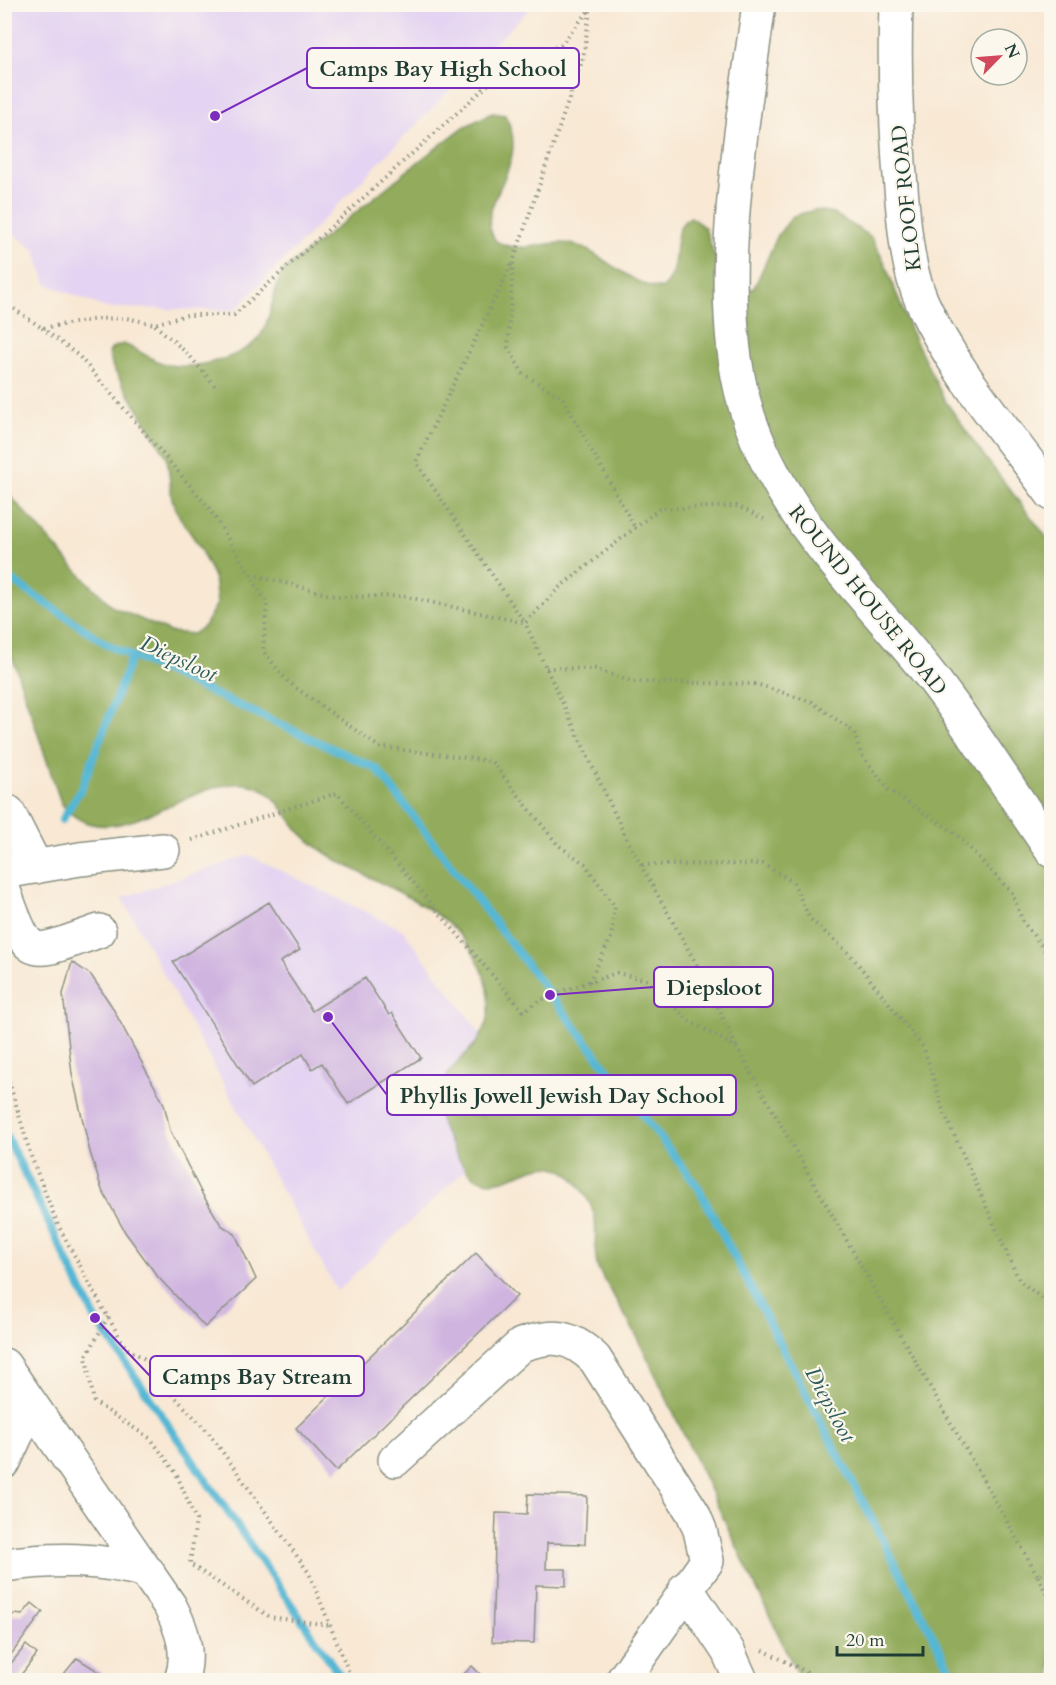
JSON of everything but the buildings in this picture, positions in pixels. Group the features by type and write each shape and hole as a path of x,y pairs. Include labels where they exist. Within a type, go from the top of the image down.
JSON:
{"street":[{"name":"ROUND HOUSE ROAD","path":"759,4 744,114 732,244 734,355 744,402 769,470 796,514 887,622 969,726 1052,851"},
{"name":"KLOOF ROAD","path":"896,4 899,170 907,245 916,286 943,341 1052,494"},
{"path":"8,813 20,869 80,859 163,850"},
{"path":"4,891 19,934 29,946 44,950 99,932"},
{"path":"395,1460 521,1345 541,1338 562,1338 581,1346 595,1359 693,1513 700,1530 707,1561 624,1680"},
{"path":"4,1365 148,1572 179,1623 186,1650 181,1680"},
{"path":"4,1462 19,1429 25,1397"},
{"path":"4,1565 61,1559 96,1561 148,1572"},
{"path":"686,1588 728,1651 741,1680"}],"path":[{"path":"42,328 117,318 154,324 187,315 234,315 490,82 531,57 561,45 594,4"},
{"path":"590,11 583,58 513,262 416,462 525,623 642,865 707,983 736,1048 1038,1576 1052,1606"},
{"path":"513,262 508,347 523,374 563,398 635,528"},
{"path":"4,302 79,356 209,508 267,603 264,651 288,682 379,747 491,761 558,845 585,864 615,907 610,938 589,982"},
{"path":"154,324 188,354 216,387"},
{"path":"525,623 560,587 659,509 737,506 766,520"},
{"path":"251,574 338,597 403,596 525,623"},
{"path":"546,668 595,669 633,682 756,684 812,702 854,732 861,754 889,790 955,832 1012,893 1023,922 1052,959"},
{"path":"163,850 337,793 523,1011 550,995 617,973 646,980 688,1020 736,1048"},
{"path":"642,865 763,864 793,882 810,919 850,954 924,1048 943,1110 1019,1280 1052,1307"},
{"path":"4,1064 31,1156 57,1223 108,1317 126,1348 157,1366 172,1394 209,1433 309,1573 352,1680"},
{"path":"108,1317 86,1357 94,1402 151,1439 176,1473 196,1521 190,1564 270,1617 330,1625"},
{"path":"1038,1576 1052,1566"},
{"path":"760,1649 822,1680"}],"shaded area":[{"path":"4,5 533,5 235,310 106,308 46,284 35,250 5,227"},
{"path":"249,855 403,930 534,1105 337,1291 122,898"}],"green space":[{"path":"492,113 505,115 512,134 512,152 508,169 490,214 490,227 496,241 507,246 570,244 590,251 633,279 663,288 673,271 679,230 683,223 691,217 705,228 715,257 746,291 754,288 778,235 793,216 815,210 833,213 870,236 884,261 910,329 944,399 978,448 1051,543 1051,1680 800,1680 638,1338 598,1269 595,1253 596,1228 590,1204 573,1178 556,1168 539,1167 506,1179 489,1182 473,1175 457,1156 446,1134 438,1110 441,1086 485,1028 489,1011 489,994 485,977 477,960 456,931 443,919 418,902 322,850 301,833 269,794 255,786 232,784 207,790 129,822 104,826 81,820 61,803 5,636 4,489 78,572 113,607 170,632 193,634 204,626 217,604 214,577 197,543 179,516 172,499 167,457 113,368 109,353 112,348 123,344 165,364 189,366 218,360 245,349 255,342 266,326 283,271 464,127"}],"waterway":[{"name":"Diepsloot","path":"4,575 108,645 377,769 698,1187 956,1680"},
{"path":"62,820 82,787 132,656"},
{"path":"4,1131 95,1318 343,1680"}],"place":[{"name":"Camps Bay High School","path":"215,116"},
{"name":"Diepsloot","path":"550,995"},
{"name":"Phyllis Jowell Jewish Day School","path":"328,1017"},
{"name":"Camps Bay Stream","path":"95,1318"}]}
